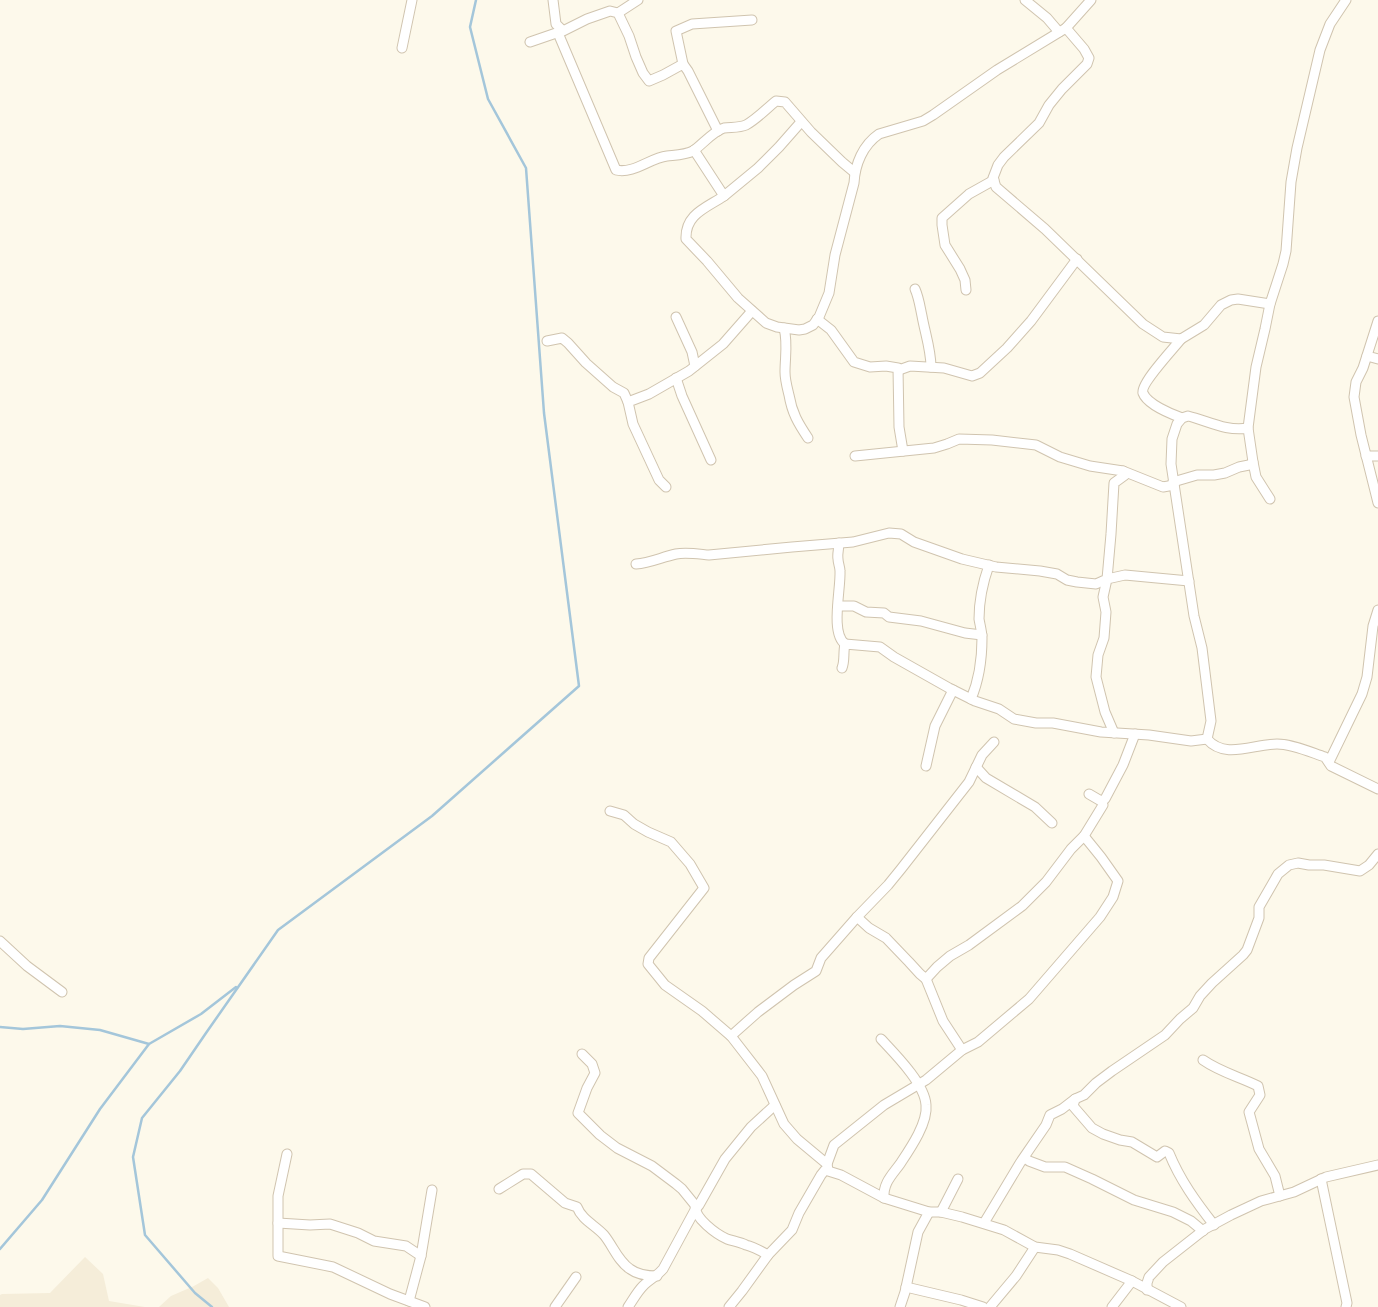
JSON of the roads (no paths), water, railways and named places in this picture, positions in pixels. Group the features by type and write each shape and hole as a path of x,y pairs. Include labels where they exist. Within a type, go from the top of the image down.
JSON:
{"street":[{"path":"402,48 412,0"},
{"path":"553,0 556,24 616,170 621,172 639,167 656,159 677,154 683,155 694,150 724,128 745,126 757,118 776,100 785,102 801,122 854,172"},
{"path":"530,42 560,32 587,19 610,11 618,13 638,0"},
{"path":"1025,0 1062,30 1089,58 1087,64 1049,105 1039,123 998,165 993,178 996,187 1045,229 1143,324 1163,337 1181,340"},
{"path":"801,122 758,168 724,196 692,217 686,231 686,239 738,298 766,324 800,330 813,325 819,317 829,293 835,255 854,183 854,172 860,155 874,137 923,121 933,115 997,70 1062,30 1086,8 1091,0"},
{"path":"1270,499 1256,477 1248,428 1256,367 1270,304 1286,251 1292,174 1320,50 1330,24 1346,0"},
{"path":"618,13 629,36 636,58 649,81 683,64"},
{"path":"718,131 683,64 676,31 692,24 752,20"},
{"path":"694,150 724,196"},
{"path":"966,290 965,280 960,269 945,245 942,218 969,194 994,180"},
{"path":"817,319 831,330 854,362 870,367 886,366 898,368 899,370 910,366 944,368 972,376 980,373 1013,341 1077,259"},
{"path":"915,289 919,298 931,357 930,367"},
{"path":"1182,418 1168,413 1147,398 1143,393 1143,388 1148,380 1181,340 1204,325 1221,306 1231,300 1238,299 1270,304"},
{"path":"628,402 649,394 695,366 722,344 752,311"},
{"path":"676,317 692,352 695,366"},
{"path":"1378,321 1367,356 1356,382 1354,397 1378,503"},
{"path":"784,328 786,335 785,374 790,404 800,427 808,438"},
{"path":"547,340 562,338 613,387 624,393 633,424 659,480 666,487"},
{"path":"1367,356 1378,359"},
{"path":"899,370 899,427 903,451"},
{"path":"676,378 682,396 711,460"},
{"path":"1207,739 1211,721 1209,703 1202,648 1194,616 1171,464 1172,439 1177,424 1182,418 1188,416 1227,428 1240,430 1248,428"},
{"path":"855,456 934,448 959,439 1036,444 1060,457 1090,466 1123,471 1163,487 1197,475 1224,473 1253,462"},
{"path":"1366,456 1378,456"},
{"path":"1114,733 1105,712 1096,677 1098,655 1104,638 1106,612 1103,597 1111,534 1114,483 1124,474 1123,471"},
{"path":"636,564 646,564 678,554 695,553 709,555 853,542 890,533 901,534 914,542 962,559 989,565 1057,574 1067,580 1076,582 1096,584 1106,579 1125,575 1189,581"},
{"path":"838,543 840,570 838,634 845,644 880,647 894,657 953,690 999,709 1014,719 1036,723 1053,723 1101,732 1149,734 1192,741 1207,739"},
{"path":"971,699 979,671 982,635 979,617 982,584 989,565"},
{"path":"838,606 854,606 866,612 884,613 889,617 921,621 964,633 978,633 982,635"},
{"path":"1329,762 1362,694 1367,677 1373,626 1378,610"},
{"path":"842,668 845,644"},
{"path":"926,766 935,726 953,690"},
{"path":"1088,794 1101,801 1104,799 1124,765 1135,734"},
{"path":"1207,739 1213,746 1227,750 1279,744 1325,757 1331,766 1378,788"},
{"path":"731,1036 758,1012 816,971 821,958 901,870 969,782 982,755 994,742"},
{"path":"976,767 986,778 1034,807 1052,823"},
{"path":"926,979 950,956 968,946 1022,906 1046,882 1071,849 1084,836 1103,805"},
{"path":"610,811 624,815 634,824 671,842 690,864 704,888 649,958 648,964 665,985 702,1011 731,1036 762,1076 784,1124 827,1167 884,1198 928,1212 941,1212 962,1217 1004,1230 1035,1247 1058,1250 1070,1254 1181,1307"},
{"path":"729,1307 768,1255 792,1230 799,1213 827,1167 834,1145 884,1105 926,1080 962,1050 978,1042 1029,999 1100,918 1113,897 1118,881 1084,836"},
{"path":"984,1224 1020,1163 1046,1125 1050,1115 1062,1110 1075,1099 1084,1095 1112,1071 1164,1036 1193,1008 1200,996 1212,983 1243,956 1259,918 1259,907 1278,874 1289,865 1298,863 1360,871 1378,854"},
{"path":"857,917 869,928 886,938 926,979 943,1021 962,1050"},
{"path":"0,941 28,966 62,992"},
{"path":"881,1039 919,1084 927,1106 924,1122 908,1152 886,1183 884,1198"},
{"path":"582,1054 592,1064 595,1073 578,1113 600,1135 617,1148 652,1166 682,1189 695,1205 699,1218 716,1233 768,1255"},
{"path":"1203,1060 1229,1075 1242,1078 1258,1086 1260,1095 1249,1112 1259,1149 1275,1176 1280,1196"},
{"path":"1075,1099 1073,1106 1092,1128 1120,1140 1132,1142 1157,1157 1165,1151 1169,1153 1173,1164 1193,1198 1214,1225"},
{"path":"628,1307 645,1284 657,1276 666,1264 725,1159 751,1127 775,1105"},
{"path":"287,1154 278,1196 278,1256 333,1267 390,1294 425,1307"},
{"path":"1025,1158 1045,1167 1065,1168 1134,1200 1173,1212 1191,1221 1203,1231"},
{"path":"1148,1290 1147,1283 1149,1277 1163,1262 1203,1231 1214,1225 1261,1201 1294,1192 1326,1177 1378,1165"},
{"path":"498,1189 523,1174 531,1174 565,1203 577,1207 579,1213 603,1234 621,1260 631,1270 645,1275 657,1276"},
{"path":"941,1212 958,1179"},
{"path":"1321,1179 1347,1303 1346,1307"},
{"path":"409,1301 421,1256 432,1190"},
{"path":"900,1307 918,1232 928,1212"},
{"path":"278,1223 330,1224 374,1240 406,1246 421,1256"},
{"path":"990,1307 1016,1276 1035,1247"},
{"path":"555,1307 576,1276"},
{"path":"1112,1307 1132,1282"},
{"path":"906,1287 984,1307"}],"waterway":[{"path":"212,1307 195,1293 145,1235 133,1157 142,1118 180,1071 278,930 432,816 579,686 544,413 526,168 488,99 470,27 476,0"},
{"path":"0,1249 42,1200 100,1109 149,1044 201,1014 236,987"},
{"path":"0,1027 23,1029 60,1026 100,1030 149,1044"}]}
